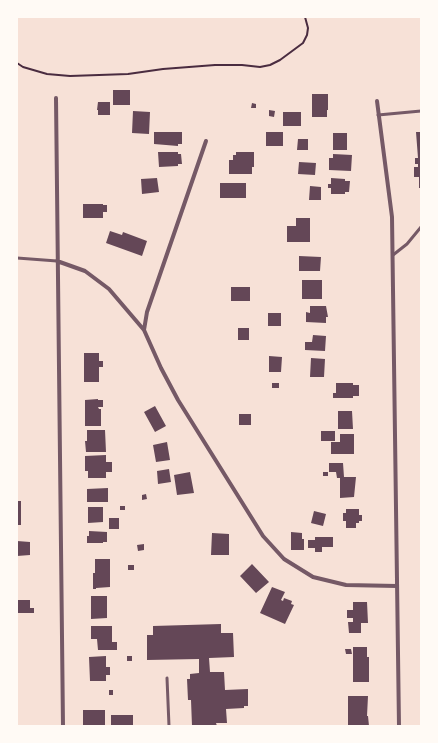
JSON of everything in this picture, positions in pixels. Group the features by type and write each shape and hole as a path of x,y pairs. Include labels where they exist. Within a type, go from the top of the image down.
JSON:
{"street":[{"path":"56,98 63,726"},
{"path":"377,101 392,217 399,726"},
{"path":"144,330 147,312 206,141"},
{"path":"57,261 85,271 109,289 144,330 161,368 178,400 263,536 284,559 313,577 346,585 397,586"}],"lane":[{"path":"378,115 421,111"},
{"path":"392,256 407,244 421,227"},
{"path":"17,258 57,261"},
{"path":"167,678 169,726"}],"path":[{"path":"17,64 47,74 70,76 128,74 163,69 215,65 270,65 280,60 303,43 307,35 308,28 305,17"}],"building":[{"path":"113,90 130,90 130,105 113,105"},
{"path":"312,94 328,94 327,117 312,117"},
{"path":"98,102 110,102 110,115 98,115"},
{"path":"252,103 256,104 256,108 251,108"},
{"path":"269,110 275,111 274,117 269,116"},
{"path":"133,111 150,112 149,134 132,133"},
{"path":"283,112 301,112 301,126 283,126"},
{"path":"154,132 182,132 182,144 178,144 178,146 154,144"},
{"path":"266,132 283,132 283,146 266,146"},
{"path":"416,132 421,132 421,188 419,188 419,177 414,177 414,167 418,167 418,164 415,164 415,158 418,158"},
{"path":"333,133 347,133 347,150 333,150"},
{"path":"298,139 308,139 308,150 297,150"},
{"path":"158,152 178,152 178,154 181,154 182,164 178,164 178,166 159,167"},
{"path":"236,152 254,152 254,167 252,167 252,174 229,174 229,160 233,160 233,155 236,155"},
{"path":"333,154 352,155 351,171 329,170 329,158 333,158"},
{"path":"299,162 316,163 315,175 298,174"},
{"path":"157,178 159,192 142,194 141,179"},
{"path":"331,178 350,181 349,192 345,192 345,194 331,194 331,188 328,188 328,184 331,184"},
{"path":"220,183 246,183 246,198 220,198"},
{"path":"310,186 321,187 321,200 309,200"},
{"path":"83,204 107,205 107,212 103,212 103,218 83,218"},
{"path":"296,218 310,218 310,242 287,242 287,226 296,226"},
{"path":"110,231 122,235 123,232 147,241 142,256 106,243"},
{"path":"299,256 321,257 320,271 299,271"},
{"path":"302,280 322,280 322,299 302,299"},
{"path":"231,287 250,287 250,301 231,301"},
{"path":"310,306 326,306 328,317 326,317 326,323 306,322 306,312 310,313"},
{"path":"268,313 281,313 281,326 268,326"},
{"path":"238,328 249,328 249,340 238,340"},
{"path":"313,335 326,336 325,351 305,350 305,342 312,342"},
{"path":"84,353 99,353 99,361 103,361 103,367 99,367 99,382 84,382"},
{"path":"269,356 282,357 281,372 269,372"},
{"path":"311,358 325,359 324,377 310,377"},
{"path":"272,383 279,383 279,388 272,388"},
{"path":"336,383 353,383 353,385 359,385 359,396 353,396 353,398 333,398 333,393 336,393"},
{"path":"85,400 103,400 103,407 98,407 101,409 101,426 85,426"},
{"path":"155,406 166,426 155,432 144,412"},
{"path":"338,411 352,411 353,429 338,429"},
{"path":"239,414 251,414 251,425 239,425"},
{"path":"87,430 105,430 106,452 86,452 85,441 87,441"},
{"path":"321,431 335,431 335,441 321,441"},
{"path":"340,434 354,434 354,454 331,454 331,442 340,442"},
{"path":"167,442 170,460 156,462 153,445"},
{"path":"106,455 106,462 112,462 112,472 106,472 106,478 88,478 88,471 85,471 85,456"},
{"path":"329,463 343,463 344,477 356,477 354,497 340,498 340,478 337,478 336,472 329,472"},
{"path":"169,469 171,482 158,484 157,471"},
{"path":"190,472 194,493 177,495 174,475"},
{"path":"323,472 328,472 328,476 323,476"},
{"path":"108,488 108,502 87,502 87,489"},
{"path":"146,494 147,499 142,500 142,495"},
{"path":"17,501 21,501 21,525 17,525"},
{"path":"120,506 125,506 125,510 120,510"},
{"path":"88,507 103,507 103,522 88,523"},
{"path":"346,509 359,509 359,515 362,515 362,521 356,523 356,528 346,528 346,521 343,521 343,513 346,513"},
{"path":"314,511 326,514 323,526 311,523"},
{"path":"109,518 119,518 119,529 109,529"},
{"path":"89,531 107,532 107,542 87,543"},
{"path":"291,532 302,533 302,539 304,539 304,550 291,550"},
{"path":"212,533 229,534 229,555 211,555"},
{"path":"315,537 333,537 333,547 322,547 322,552 315,552 315,548 308,548 308,540 315,540"},
{"path":"17,541 30,542 30,555 17,556"},
{"path":"144,544 144,550 138,551 137,545"},
{"path":"95,559 110,559 110,587 93,589"},
{"path":"252,564 269,582 256,593 240,576"},
{"path":"128,565 134,565 134,570 128,570"},
{"path":"272,587 285,592 281,600 283,601 284,598 292,601 291,604 294,605 285,624 260,613"},
{"path":"91,596 107,596 107,618 91,619"},
{"path":"17,600 30,600 30,608 34,608 34,613 17,613"},
{"path":"353,602 367,602 368,623 361,623 361,633 349,633 348,622 353,622 353,618 347,618 347,610 353,610"},
{"path":"221,624 221,633 233,633 234,657 209,658 210,672 224,672 225,690 248,689 248,706 244,706 244,708 226,709 227,723 216,723 217,726 192,726 191,700 188,700 187,679 190,679 190,674 199,673 199,659 147,660 147,635 153,635 153,626"},
{"path":"91,626 112,626 112,642 117,642 117,650 98,650 97,639 91,639"},
{"path":"353,647 367,647 367,657 369,657 369,682 353,682"},
{"path":"345,649 351,649 352,654 346,654"},
{"path":"106,656 106,667 110,667 110,675 106,675 106,681 90,681 89,657"},
{"path":"127,656 132,656 132,661 127,661"},
{"path":"109,690 113,690 113,695 109,695"},
{"path":"348,696 368,696 367,716 369,726 348,726"},
{"path":"83,710 105,710 105,726 83,726"},
{"path":"111,715 133,715 133,726 111,726"}]}
